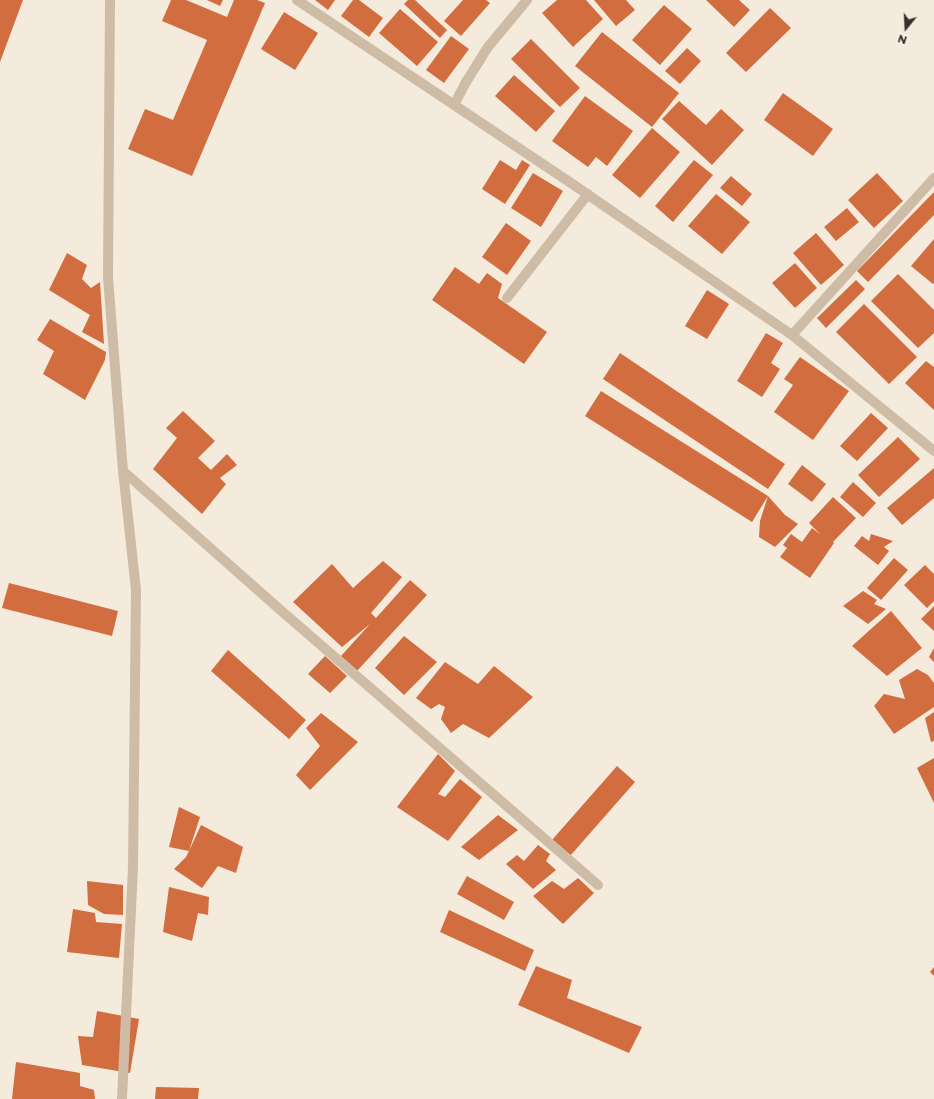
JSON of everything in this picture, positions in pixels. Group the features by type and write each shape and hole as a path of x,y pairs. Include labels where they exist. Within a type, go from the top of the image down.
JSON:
{"street":[{"path":"110,0 108,277 123,471 136,590 133,867 122,1099"},
{"path":"297,0 588,194 792,335 934,451"},
{"path":"454,105 466,82 488,47 527,0"},
{"path":"792,335 934,178"},
{"path":"507,298 588,194"},
{"path":"123,471 285,614 598,885"}],"building":[{"path":"0,0 23,0 0,62"},
{"path":"171,0 186,0 227,17 234,0 257,0 265,3 192,176 128,149 145,109 173,120 207,40 162,21"},
{"path":"207,0 223,0 220,6"},
{"path":"315,0 335,0 328,10"},
{"path":"353,0 359,0 383,18 369,37 341,16"},
{"path":"408,0 415,0 447,30 440,38 404,4"},
{"path":"463,0 486,0 490,3 461,36 444,21"},
{"path":"557,0 586,0 603,19 573,47 542,13"},
{"path":"594,0 626,0 635,10 616,26"},
{"path":"706,0 739,0 750,10 734,27"},
{"path":"664,5 692,29 660,65 632,40"},
{"path":"770,8 791,28 746,72 726,53"},
{"path":"400,9 438,42 417,66 379,33"},
{"path":"284,12 318,33 295,70 261,49"},
{"path":"602,32 679,93 652,127 575,66"},
{"path":"451,36 469,49 444,83 426,70"},
{"path":"531,39 580,88 560,107 511,59"},
{"path":"687,48 701,61 680,84 665,71"},
{"path":"514,75 555,111 536,132 495,96"},
{"path":"783,93 833,129 813,156 764,120"},
{"path":"585,96 633,131 607,166 596,157 588,167 552,141"},
{"path":"679,101 706,125 721,109 744,130 712,165 662,119"},
{"path":"652,128 680,152 640,198 612,175"},
{"path":"500,160 516,170 522,160 530,165 505,204 482,189"},
{"path":"694,160 713,175 673,222 655,206"},
{"path":"533,173 563,191 541,227 511,208"},
{"path":"877,173 903,201 874,228 848,200"},
{"path":"731,176 752,194 742,206 720,188"},
{"path":"934,192 934,215 868,282 857,271"},
{"path":"716,194 750,222 722,254 688,226"},
{"path":"847,208 859,222 836,241 824,227"},
{"path":"506,223 531,241 507,275 482,257"},
{"path":"816,233 844,265 821,285 793,253"},
{"path":"934,239 934,283 933,284 911,266"},
{"path":"67,253 87,265 82,279 91,288 100,282 104,344 82,332 90,315 49,290"},
{"path":"795,263 817,288 795,308 772,283"},
{"path":"455,267 479,284 487,273 502,284 498,298 547,332 524,364 432,300"},
{"path":"898,274 934,310 934,333 918,348 871,301"},
{"path":"856,280 865,289 826,328 817,318"},
{"path":"707,290 729,304 707,339 685,326"},
{"path":"864,304 917,357 889,384 836,332"},
{"path":"50,319 106,352 105,360 85,400 43,374 54,351 37,340"},
{"path":"766,333 783,343 771,363 780,369 762,397 737,381"},
{"path":"620,353 785,464 768,489 603,379"},
{"path":"800,357 849,391 813,440 774,412 793,385 784,379"},
{"path":"926,361 934,367 934,410 905,383"},
{"path":"601,391 768,496 752,522 585,416"},
{"path":"183,411 215,441 198,458 211,470 227,454 237,465 220,478 226,484 202,514 153,469 177,438 166,428"},
{"path":"871,413 888,428 857,461 840,446"},
{"path":"898,437 920,459 879,497 858,475"},
{"path":"802,465 826,484 812,502 788,484"},
{"path":"934,468 934,498 902,525 887,508"},
{"path":"853,482 876,503 863,517 840,497"},
{"path":"768,496 785,515 798,524 775,547 759,537 760,521"},
{"path":"833,497 856,518 833,542 834,543 810,578 780,557 787,548 783,545 791,534 802,542 812,528 821,535 809,523"},
{"path":"871,534 893,541 884,547 889,551 878,565 854,546 862,536 869,541"},
{"path":"894,558 908,570 881,600 867,588"},
{"path":"383,561 402,577 371,613 376,618 410,580 427,595 357,671 341,656 370,624 342,647 293,602 332,564 353,588"},
{"path":"925,565 934,574 934,601 927,608 904,585"},
{"path":"9,583 118,611 112,636 2,608"},
{"path":"863,591 877,600 874,604 886,609 868,624 843,606"},
{"path":"934,606 934,631 921,619"},
{"path":"891,611 922,648 887,676 852,646"},
{"path":"404,636 437,662 404,695 375,668"},
{"path":"934,648 934,662 929,657"},
{"path":"228,650 306,720 289,739 211,671"},
{"path":"325,656 347,676 330,693 308,674"},
{"path":"445,662 478,684 494,666 533,697 489,738 463,724 451,733 441,719 445,707 439,704 431,709 416,698"},
{"path":"917,669 928,675 934,683 934,707 894,734 874,706 884,694 905,699 899,680"},
{"path":"934,712 934,741 931,742 925,718"},
{"path":"321,713 358,742 310,790 296,775 320,746 306,728"},
{"path":"438,754 455,771 438,794 445,797 460,779 482,797 448,841 397,807"},
{"path":"934,758 934,803 917,768"},
{"path":"617,766 635,782 570,856 552,840"},
{"path":"179,807 200,817 189,851 169,847"},
{"path":"498,815 518,830 479,860 461,847"},
{"path":"201,825 243,847 236,873 218,866 202,888 174,869 186,857"},
{"path":"538,845 550,854 546,861 556,870 533,889 506,864 517,855 524,861"},
{"path":"467,876 514,902 504,920 457,894"},
{"path":"578,878 594,893 563,924 533,896 552,881 564,889"},
{"path":"87,881 123,885 123,915 104,914 88,905"},
{"path":"169,887 209,897 208,915 198,913 192,941 163,932"},
{"path":"73,909 95,913 96,922 122,924 119,958 67,952"},
{"path":"449,910 534,950 525,971 440,932"},
{"path":"536,966 572,980 567,998 642,1027 629,1053 518,1005"},
{"path":"934,967 934,976 930,972"},
{"path":"97,1011 139,1019 130,1073 82,1065 78,1036 93,1037"},
{"path":"16,1062 80,1073 80,1086 94,1090 95,1099 12,1099"},
{"path":"156,1087 199,1088 198,1099 155,1099"}]}
